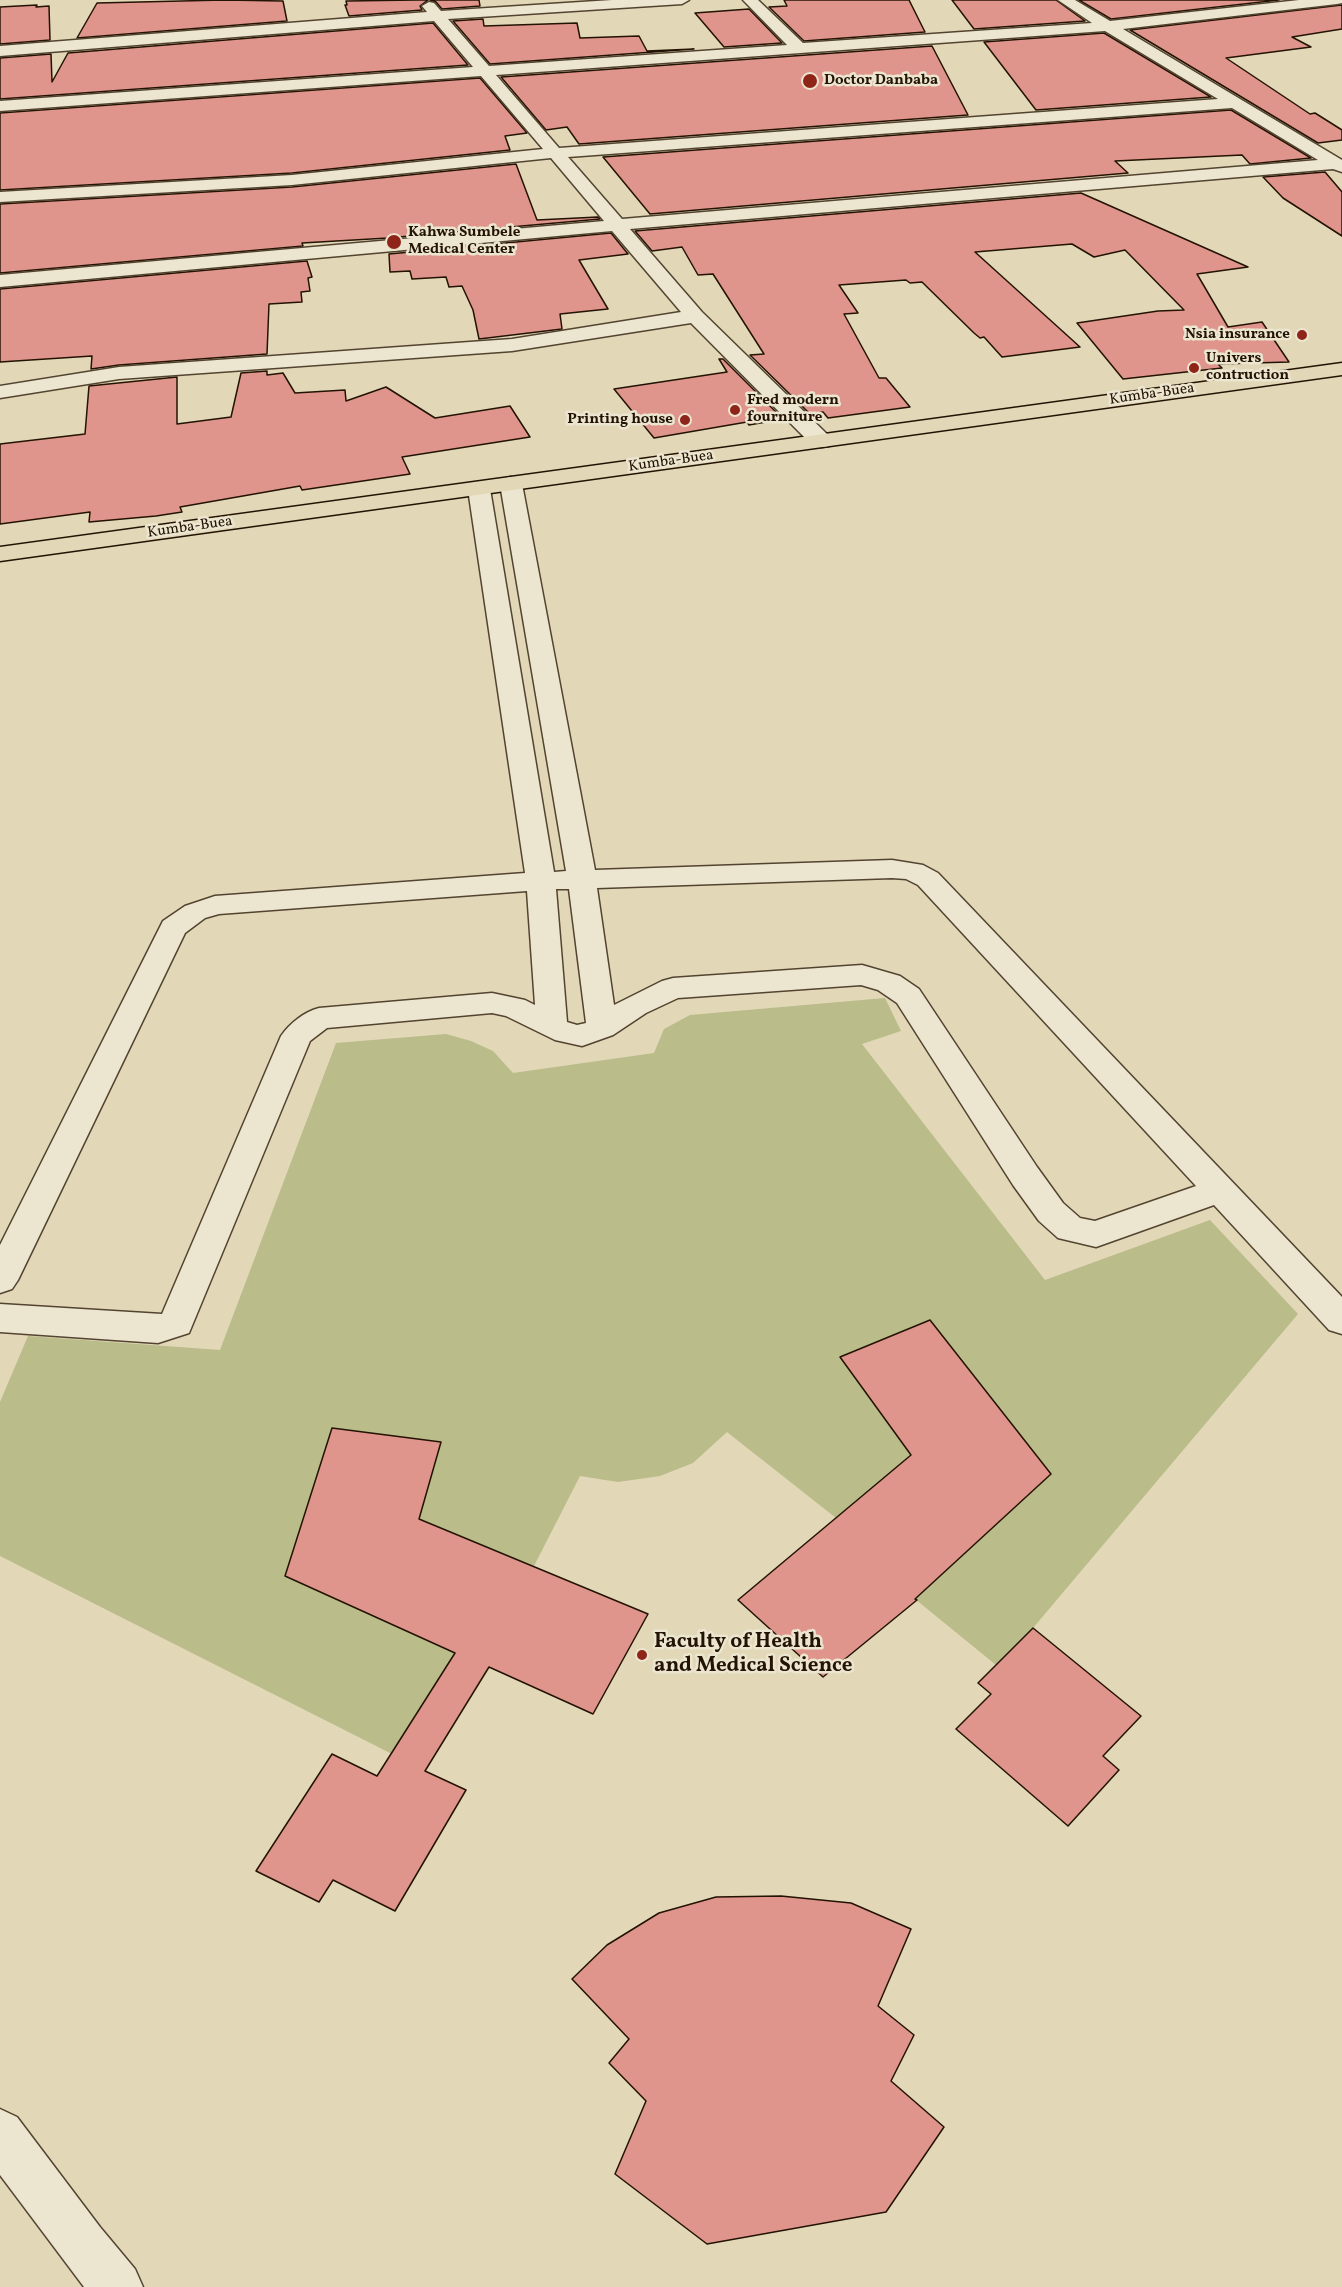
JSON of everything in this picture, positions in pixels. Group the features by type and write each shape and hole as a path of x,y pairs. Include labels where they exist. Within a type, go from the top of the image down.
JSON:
{"highway":[{"name":"Kumba-Buea","path":"0,554 1342,369"}],"street":[{"path":"424,0 695,316 821,441"},
{"path":"0,51 682,0"},
{"path":"750,0 800,49"},
{"path":"1065,0 1339,165"},
{"path":"0,106 483,69 800,49 1107,26 1337,0"},
{"path":"0,197 292,180 555,153 1233,103"},
{"path":"0,281 371,246 1339,165"},
{"path":"0,392 119,373 512,345 695,316"},
{"path":"511,484 582,880 602,1028"},
{"path":"479,489 541,881 552,1027"},
{"path":"0,1280 173,928 195,912 215,905 541,881 892,869 913,872 928,879 1342,1320"},
{"path":"0,1318 158,1329 176,1323 297,1036 319,1018 492,1003 514,1008 571,1036 589,1035 635,1006 674,988 862,975 889,983 908,996 1025,1176 1051,1212 1070,1229 1096,1234 1220,1190"},
{"path":"0,2134 82,2245 117,2287"}],"green space":[{"path":"885,998 901,1031 862,1044 1045,1280 1210,1220 1298,1314 1033,1628 996,1665 915,1599 1051,1474 929,1320 840,1357 911,1455 836,1518 727,1432 693,1463 660,1476 618,1482 580,1476 534,1566 419,1519 440,1442 332,1428 285,1576 455,1653 392,1754 0,1556 0,1402 28,1336 220,1350 336,1043 446,1034 471,1041 493,1051 513,1073 654,1053 664,1029 690,1015"}],"building":[{"path":"428,0 420,6 422,10 349,16 345,5 347,5 346,1"},
{"path":"430,0 479,0 480,6 442,9 436,2"},
{"path":"784,0 909,0 925,32 804,41 769,7 787,6"},
{"path":"952,0 1056,0 1085,21 974,29"},
{"path":"1079,0 1279,0 1111,19"},
{"path":"283,1 287,21 77,38 97,3"},
{"path":"37,5 36,7 49,6 50,40 0,44 0,7"},
{"path":"1342,5 1342,29 1292,37 1311,47 1226,58 1310,114 1315,113 1342,130 1342,140 1318,143 1130,30"},
{"path":"749,9 782,43 724,47 695,13"},
{"path":"483,19 484,26 577,23 580,38 639,36 647,51 694,49 490,64 453,21"},
{"path":"433,23 468,65 0,99 0,58 51,54 52,82 68,53"},
{"path":"1104,33 1211,97 1036,110 984,42"},
{"path":"932,46 968,115 579,144 567,127 546,130 501,77"},
{"path":"480,78 527,133 505,136 510,150 292,173 0,190 0,113"},
{"path":"1231,110 1311,158 1250,164 1242,155 1115,161 1128,173 650,214 603,157"},
{"path":"516,164 537,220 598,217 600,219 388,238 302,243 303,246 0,273 0,204 292,187"},
{"path":"1325,172 1342,192 1342,236 1283,198 1263,177"},
{"path":"1081,193 1248,267 1197,274 1228,327 1262,322 1289,362 1218,364 1222,368 1123,379 1077,323 1158,311 1184,310 1125,250 1094,257 1072,244 975,252 1080,347 1002,357 984,337 980,338 974,333 922,282 910,283 906,280 839,285 858,313 844,314 879,378 886,378 910,407 828,418 823,412 810,414 750,355 764,354 713,274 698,275 682,247 652,251 635,231"},
{"path":"611,233 628,254 579,260 608,309 560,314 562,329 479,339 473,310 462,286 449,287 446,277 412,279 410,271 390,272 389,254"},
{"path":"307,261 312,277 308,278 310,291 301,292 302,302 269,304 267,354 91,369 92,356 0,362 0,289"},
{"path":"719,359 723,359 783,419 749,425 747,422 654,438 614,389 727,372"},
{"path":"267,371 267,375 283,373 295,393 345,390 346,401 386,387 435,418 510,406 530,437 402,457 410,474 302,490 300,486 180,507 182,512 89,522 90,512 0,524 0,444 85,434 89,386 177,377 177,424 231,417 241,373"},
{"path":"930,1320 1051,1474 915,1599 917,1600 823,1677 738,1600 911,1455 840,1357"},
{"path":"332,1428 441,1442 419,1519 648,1614 593,1714 489,1667 425,1771 466,1790 395,1911 333,1880 319,1902 256,1871 332,1754 377,1776 455,1653 285,1576"},
{"path":"1033,1628 1141,1716 1103,1756 1119,1770 1068,1826 956,1729 991,1694 978,1683"},
{"path":"781,1896 851,1903 911,1929 878,2006 914,2035 891,2081 944,2127 886,2212 707,2244 615,2174 646,2101 609,2063 629,2039 572,1979 607,1945 659,1913 716,1897"}],"place":[{"name":"Doctor Danbaba","path":"810,81"},
{"name":"Kahwa Sumbele Medical Center","path":"394,242"},
{"name":"Nsia insurance","path":"1302,335"},
{"name":"Univers contruction","path":"1194,368"},
{"name":"Fred modern fourniture","path":"735,410"},
{"name":"Printing house","path":"685,420"},
{"name":"Faculty of Health and Medical Science","path":"642,1655"}]}
